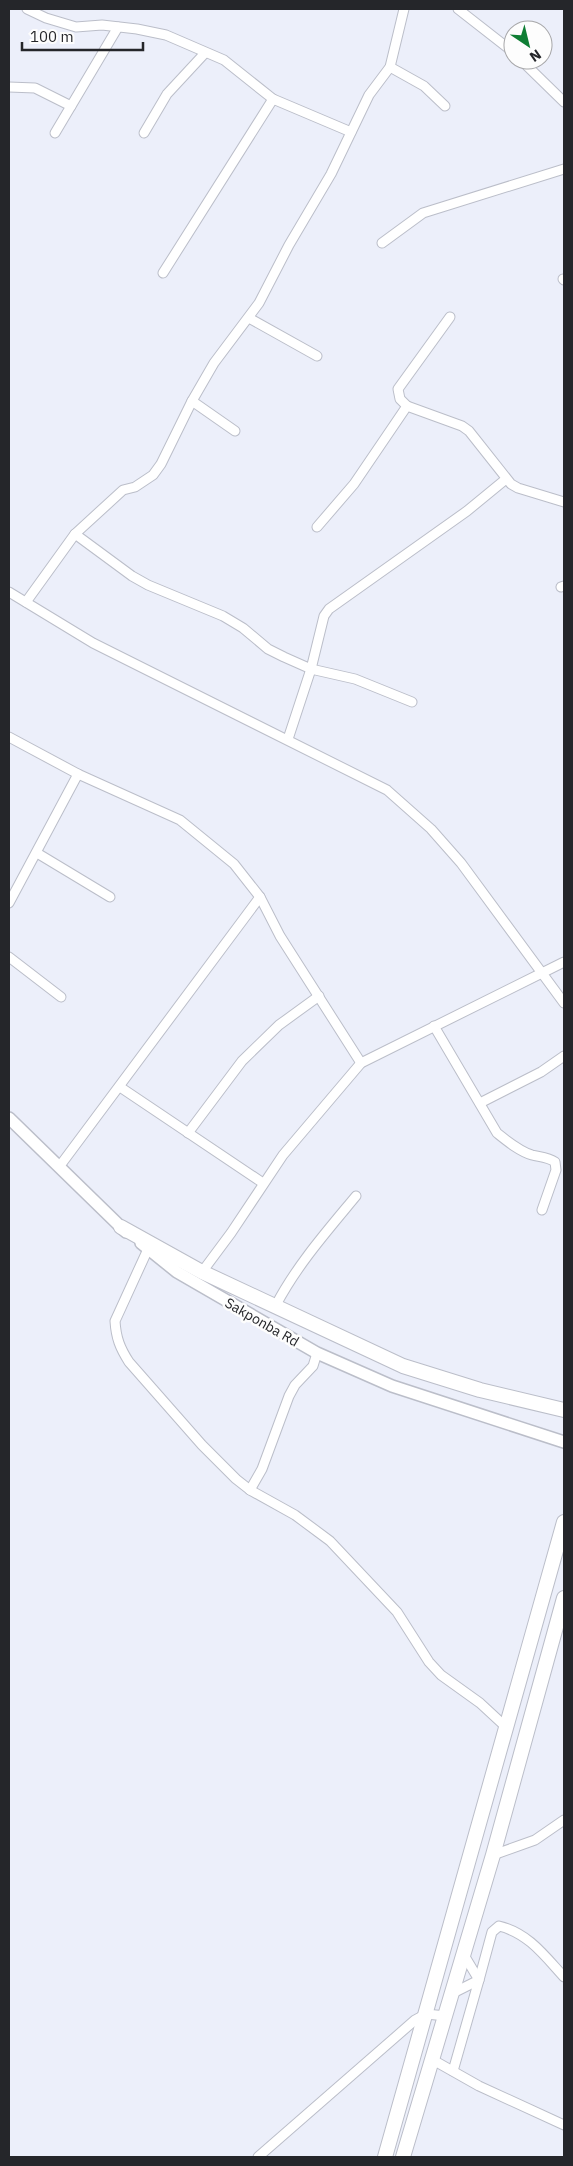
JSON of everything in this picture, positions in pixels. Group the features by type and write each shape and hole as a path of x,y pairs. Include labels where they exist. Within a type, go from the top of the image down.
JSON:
{"highway":[{"path":"121,1227 202,1272 403,1366 480,1390 564,1410"},
{"path":"385,2157 564,1522"},
{"path":"403,2157 464,1955 564,1598"}],"main road":[{"name":"Sakponba Rd","path":"9,1118 121,1227 177,1272 317,1353 392,1386 563,1441"}],"street":[{"path":"27,9 46,18 76,27 102,25 166,35 224,60 273,99 351,132"},
{"path":"26,602 75,534 122,490 135,487 153,475 169,450 192,401 214,363 259,303 331,174 369,95 390,67 404,9"},
{"path":"458,9 503,44"},
{"path":"55,133 118,27"},
{"path":"144,133 167,94 205,53"},
{"path":"390,67 424,86 445,106"},
{"path":"531,70 564,102"},
{"path":"9,87 35,88 71,106"},
{"path":"163,273 273,99"},
{"path":"382,242 423,213 564,169"},
{"path":"450,317 398,389 400,399 407,406 462,426 469,431 506,479 518,488 564,502"},
{"path":"249,318 317,356"},
{"path":"192,401 235,431"},
{"path":"318,527 354,484 407,406"},
{"path":"288,739 311,669 324,616 329,609 467,510 506,479"},
{"path":"75,534 132,576 148,585 223,616 243,628 268,649 311,669 355,679 412,702"},
{"path":"9,592 93,643 387,790 431,829 462,863 564,1003"},
{"path":"9,737 78,774 180,820 234,864 260,897 280,936 361,1062"},
{"path":"9,903 78,774"},
{"path":"37,853 110,897"},
{"path":"60,1167 260,897"},
{"path":"9,957 61,997"},
{"path":"202,1272 231,1233 282,1155 361,1062 564,962"},
{"path":"188,1133 242,1061 278,1025 319,996"},
{"path":"434,1026 497,1133 511,1144 530,1154 549,1158 555,1162 556,1170 542,1210"},
{"path":"480,1103 541,1072 564,1056"},
{"path":"120,1086 263,1183"},
{"path":"276,1305 298,1267 356,1196"},
{"path":"148,1249 115,1321 116,1335 120,1347 129,1362 202,1445 250,1490 295,1515 330,1542 397,1612 429,1662 441,1675 480,1703 507,1728"},
{"path":"250,1490 262,1469 289,1396 295,1385 313,1366 317,1353"},
{"path":"493,1854 535,1840 562,1822 564,1834"},
{"path":"453,2071 492,1932 499,1926 514,1930 528,1940 564,1977"},
{"path":"464,1955 479,1980"},
{"path":"453,1993 479,1980"},
{"path":"258,2157 411,2023 426,2014 446,2016"},
{"path":"433,2060 480,2086 564,2124"}]}
